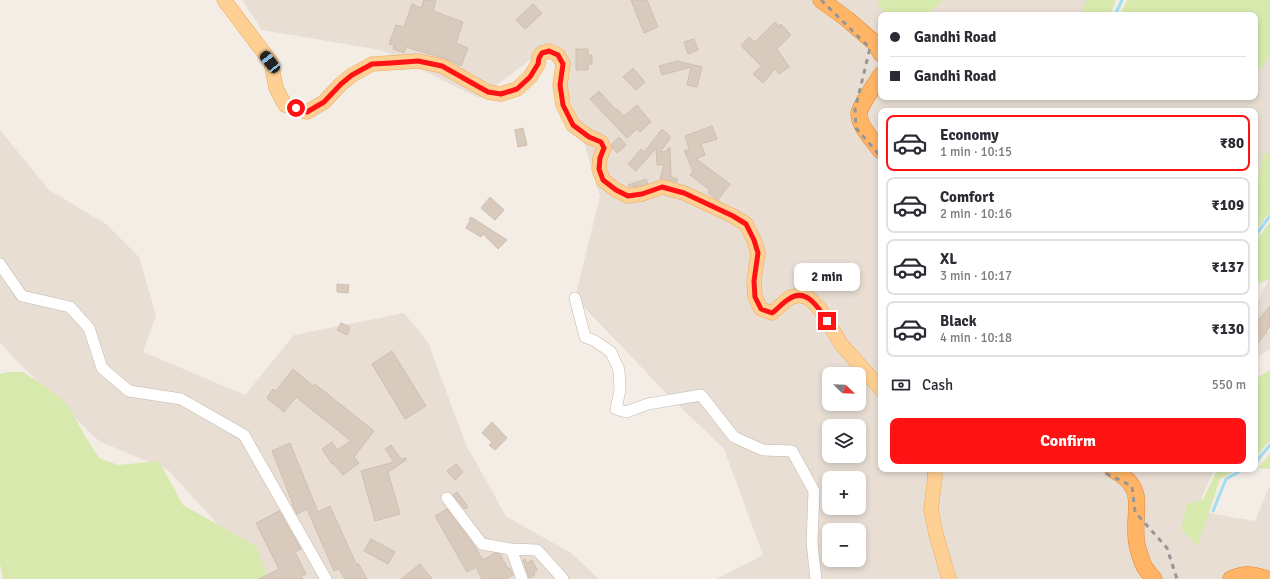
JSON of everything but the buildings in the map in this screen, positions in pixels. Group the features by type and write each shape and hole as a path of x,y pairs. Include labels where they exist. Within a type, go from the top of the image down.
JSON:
{"highway":[{"path":"821,0 848,19 876,44 878,48"},
{"path":"878,80 865,100 859,114 863,128 878,147"},
{"path":"1119,472 1130,481 1136,491 1136,538 1143,564 1154,579"},
{"path":"1231,579 1253,574 1267,579"}],"main road":[{"path":"224,0 270,62 276,88 285,105 307,112 324,102 352,75 372,64 418,61 442,66 488,92 501,94 517,89 530,77 538,64 542,53 549,51 558,55 563,64 560,85 563,105 573,125 589,137 601,142 604,148 600,158 599,169 603,180 616,190 628,196 642,194 662,187 684,193 746,224 754,240 758,253 754,281 755,297 761,309 772,313 789,298 799,295 809,298 820,309 841,344 878,386"},
{"path":"934,472 931,510 949,579"}],"street":[{"path":"0,264 22,296 70,307 89,328 102,368 129,391 181,399 244,435 326,579"},
{"path":"575,298 585,336 611,352 618,370 620,390 616,409 626,412 648,404 701,394 734,437 762,450 792,451 814,491 812,543 816,579"},
{"path":"447,498 482,544 511,549 537,550 564,579"},
{"path":"511,549 522,579"}],"shaded area":[{"path":"242,0 1109,0 1103,12 878,12 878,100 1258,100 1258,36 1270,31 1270,160 1258,174 1258,108 878,108 878,472 1213,472 1196,511 1255,521 1270,485 1270,579 716,579 763,555 724,449 668,395 575,298 600,196 575,112 549,46 479,98 381,50 262,30"},
{"path":"0,130 49,190 106,224 139,257 156,315 143,352 245,395 294,335 404,313 428,342 466,445 506,516 571,553 599,579 254,579 241,550 168,470 99,441 15,359 0,342"},
{"path":"1270,277 1270,349 1258,356 1258,300"}],"green space":[{"path":"879,0 943,0 930,12 884,12 877,3"},
{"path":"1086,0 1116,0 1111,12 1081,12"},
{"path":"1127,0 1270,0 1270,50 1266,62 1258,70 1258,12 1121,12"},
{"path":"1270,152 1270,212 1258,228 1258,179 1263,155"},
{"path":"1270,222 1270,279 1258,284 1258,238"},
{"path":"1270,370 1270,441 1258,454 1258,377"},
{"path":"8,372 23,372 49,389 68,405 99,458 118,465 159,461 183,505 256,546 264,566 266,579 3,579 0,564 0,374"},
{"path":"1270,454 1270,469 1258,468"},
{"path":"1216,472 1233,472 1220,479 1198,546 1181,529 1187,504 1203,499"}],"waterway":[{"path":"1116,12 1122,0"},
{"path":"1258,232 1270,216"},
{"path":"1258,459 1270,445"},
{"path":"1213,511 1226,479 1239,472"}],"railway":[{"path":"821,0 870,48 855,110 856,128 878,154"},
{"path":"1103,472 1132,486 1135,512 1167,548 1177,579"}],"route":[{"path":"296,108 307,112 324,102 352,75 372,64 418,61 442,66 488,92 501,94 517,89 530,77 538,64 542,53 549,51 558,55 563,64 560,85 563,105 573,125 589,137 601,142 604,148 600,158 599,169 603,180 616,190 628,196 642,194 662,187 684,193 733,216 746,224 754,240 758,253 754,281 755,297 761,309 772,313 789,298 799,295 809,298 820,309 827,321"}]}
